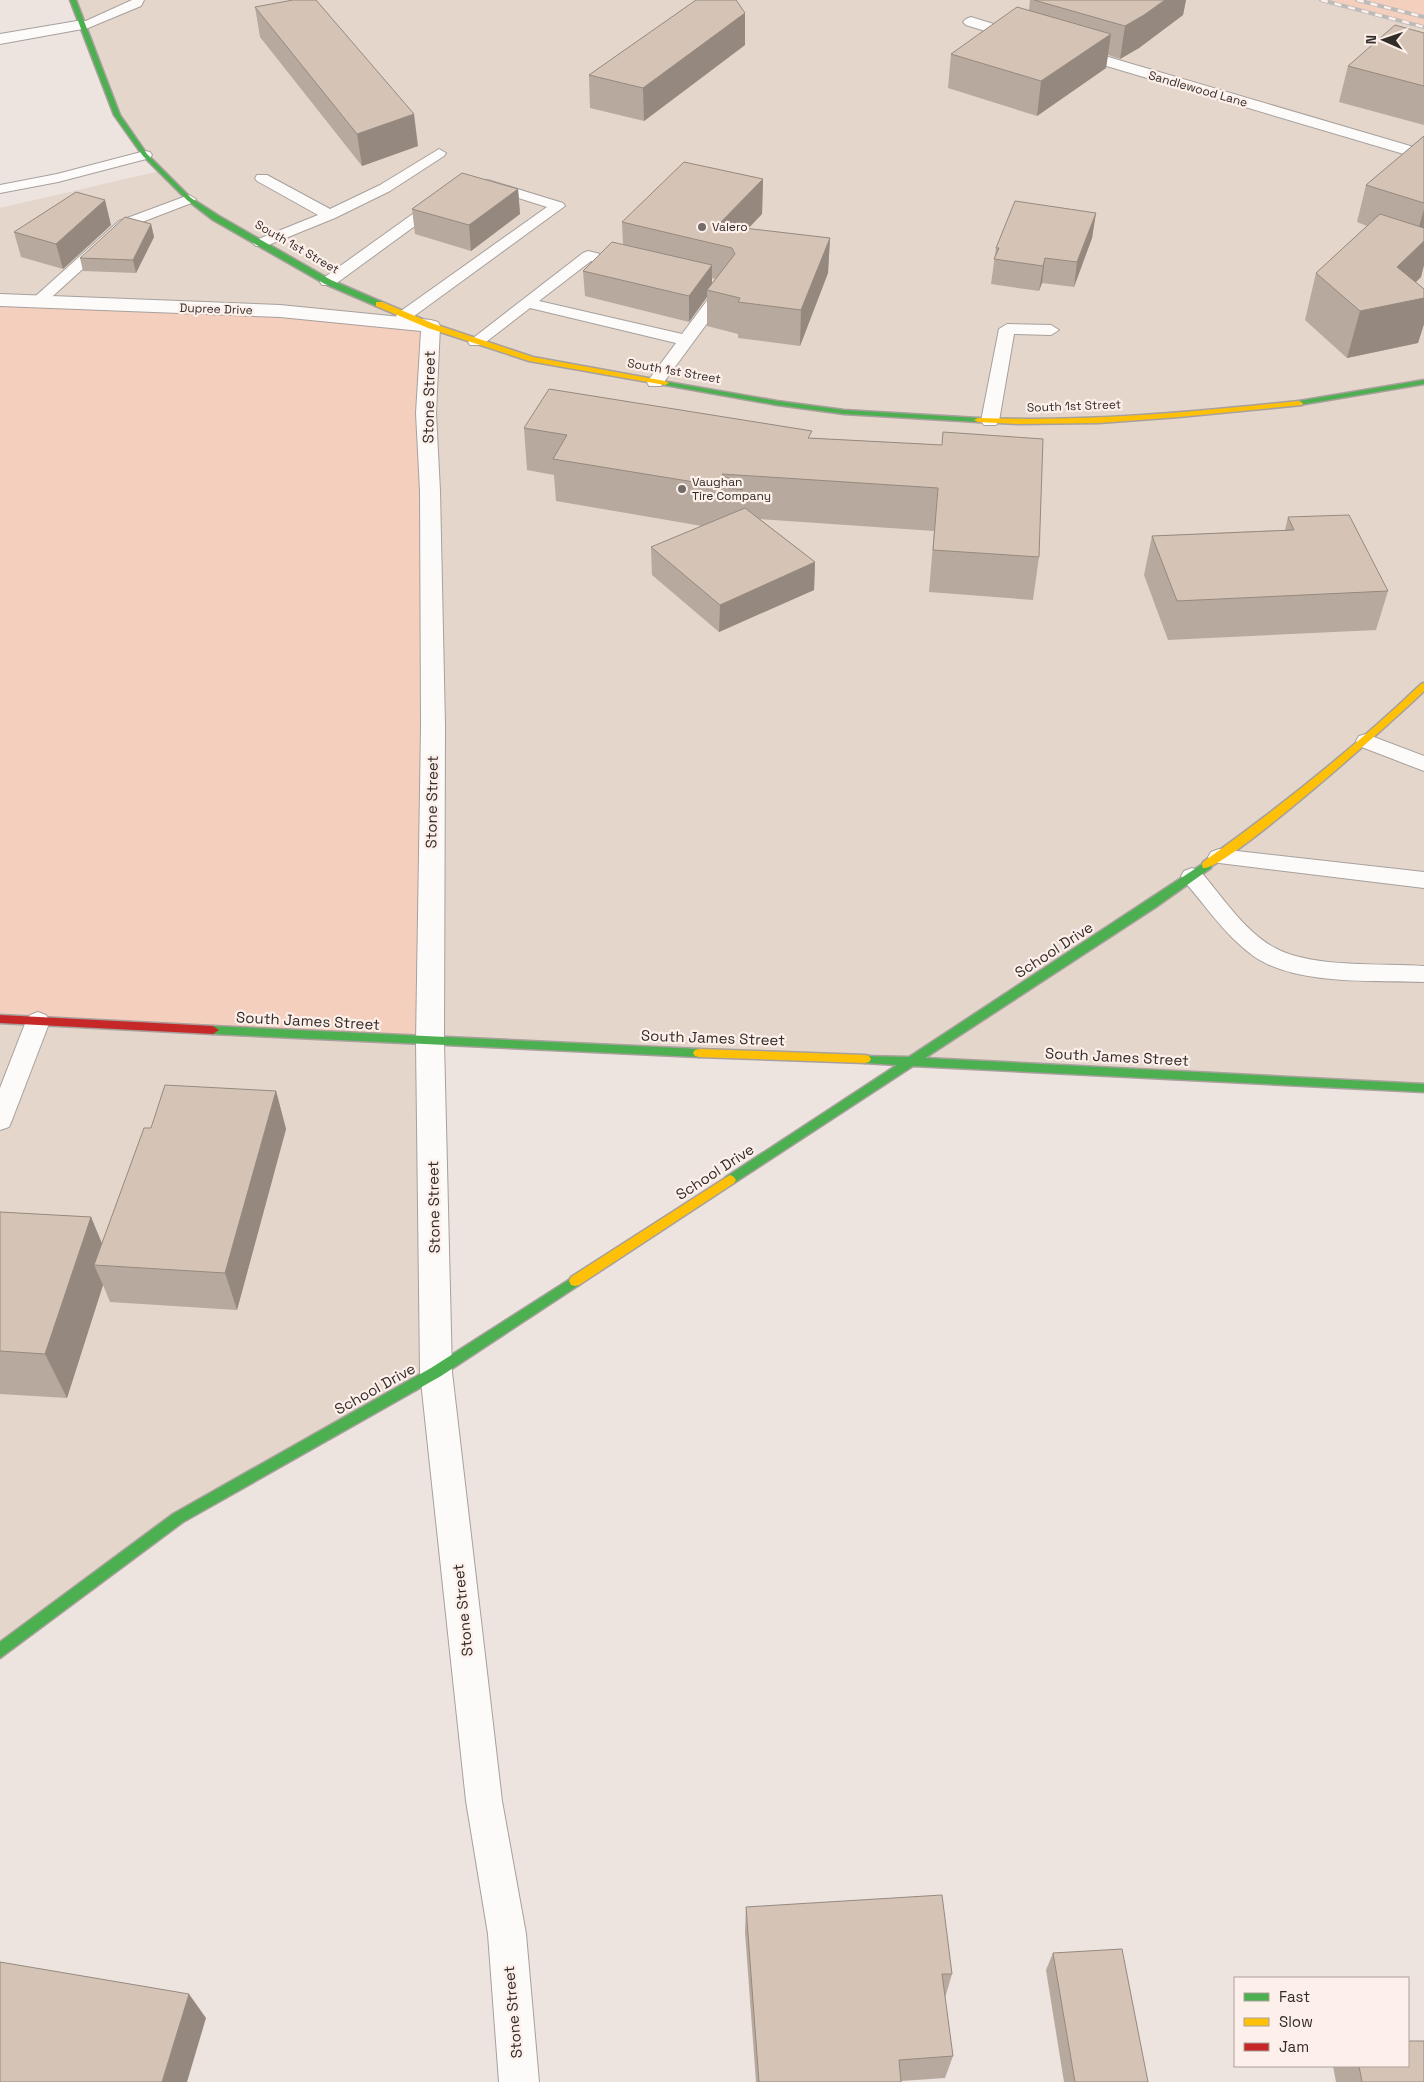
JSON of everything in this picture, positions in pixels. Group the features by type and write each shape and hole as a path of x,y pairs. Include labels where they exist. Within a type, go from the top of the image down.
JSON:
{"street":[{"name":"South 1st Street","path":"73,0 100,76 117,115 145,155 189,199 216,218 328,282 404,316 476,342 532,359 655,382 844,412 990,421 1065,421 1188,415 1302,403 1424,382"},
{"path":"971,22 1037,42"},
{"path":"0,39 83,25"},
{"name":"Sandlewood Lane","path":"1056,47 1424,155"},
{"name":"Dupree Drive","path":"0,300 280,312 431,326"},
{"name":"Stone Street","path":"431,326 426,414 430,492 433,726 430,1042 436,1372 484,1801 507,1934 519,2082"},
{"name":"School Drive","path":"0,1651 178,1518 436,1372 913,1061 1192,876 1279,814 1366,741 1424,686"},
{"name":"South James Street","path":"0,1019 430,1042 913,1061 1424,1088"}],"lane":[{"path":"83,25 138,0"},
{"path":"261,242 330,215 385,188 439,153"},
{"path":"0,189 58,178 145,155"},
{"path":"262,178 330,215"},
{"path":"404,316 558,206 470,179"},
{"path":"328,282 454,190"},
{"path":"37,302 124,224 189,199"},
{"path":"476,342 588,256 646,269"},
{"path":"655,382 725,288 707,284"},
{"path":"527,303 686,340"},
{"path":"990,421 1006,329 1051,330"},
{"path":"1366,741 1424,764"},
{"path":"1219,857 1424,880"},
{"path":"1192,876 1247,936 1269,955 1300,967 1424,974"},
{"path":"0,1120 38,1021"}],"shaded area":[{"path":"73,0 1321,0 1424,27 1424,1088 431,1042 436,1372 178,1518 0,1651 0,208 160,171 117,115"},
{"path":"1321,0 1424,0 1424,27"},
{"path":"0,300 431,326 430,1042 0,1019"}],"building":[{"path":"293,0 316,0 414,114 357,134 255,7"},
{"path":"696,0 736,0 745,13 643,88 589,75"},
{"path":"1034,0 1165,0 1125,26"},
{"path":"1017,7 1111,34 1041,81 951,54"},
{"path":"1395,25 1424,33 1424,86 1348,66"},
{"path":"1424,136 1424,203 1366,185"},
{"path":"684,162 763,179 718,225 830,238 801,310 738,302 740,298 707,290 735,254 732,248 622,222"},
{"path":"462,173 518,189 469,225 412,209"},
{"path":"76,192 105,200 56,244 14,232"},
{"path":"1015,201 1096,213 1077,262 1045,258 1043,266 994,259 999,248 996,248"},
{"path":"1380,214 1424,228 1424,241 1397,267 1424,289 1424,298 1360,311 1316,273"},
{"path":"125,217 151,224 133,260 80,258"},
{"path":"612,242 712,265 689,296 583,271"},
{"path":"549,389 812,431 808,438 942,445 943,432 1043,439 1039,557 933,550 938,488 722,474 743,490 553,459 567,435 524,428"},
{"path":"745,508 815,562 720,605 651,547"},
{"path":"1349,515 1388,591 1177,601 1152,536 1294,530 1288,517"},
{"path":"165,1085 276,1091 225,1273 94,1265 144,1128 151,1128"},
{"path":"0,1212 91,1217 45,1354 0,1351"},
{"path":"942,1895 952,1974 942,1974 953,2056 899,2060 901,2082 759,2082 746,1907"},
{"path":"1122,1949 1148,2082 1075,2082 1053,1953"},
{"path":"0,1962 189,1994 162,2082 0,2082"},
{"path":"1409,2041 1424,2041 1424,2082 1362,2082 1359,2067 1409,2067"}],"railway":[{"path":"1321,0 1424,27"},
{"path":"1357,0 1424,17"}],"traffic: fast":[{"path":"73,0 117,115 145,155 189,199 216,218 328,282 379,304"},
{"path":"1299,403 1424,382"},
{"path":"665,383 777,403 844,412 978,420"},
{"path":"730,1180 1152,904 1207,865"},
{"path":"213,1030 699,1053"},
{"path":"865,1059 1424,1088"},
{"path":"0,1651 178,1518 436,1372 575,1281"}],"traffic: slow":[{"path":"379,304 431,326 532,359 665,383"},
{"path":"978,420 1018,422 1099,421 1299,403"},
{"path":"1207,865 1346,758 1424,686"},
{"path":"699,1053 865,1059"},
{"path":"575,1281 730,1180"}],"traffic: jam":[{"path":"0,1019 213,1030"}],"place":[{"name":"Valero","path":"702,227"},
{"name":"Vaughan Tire Company","path":"682,489"}]}
